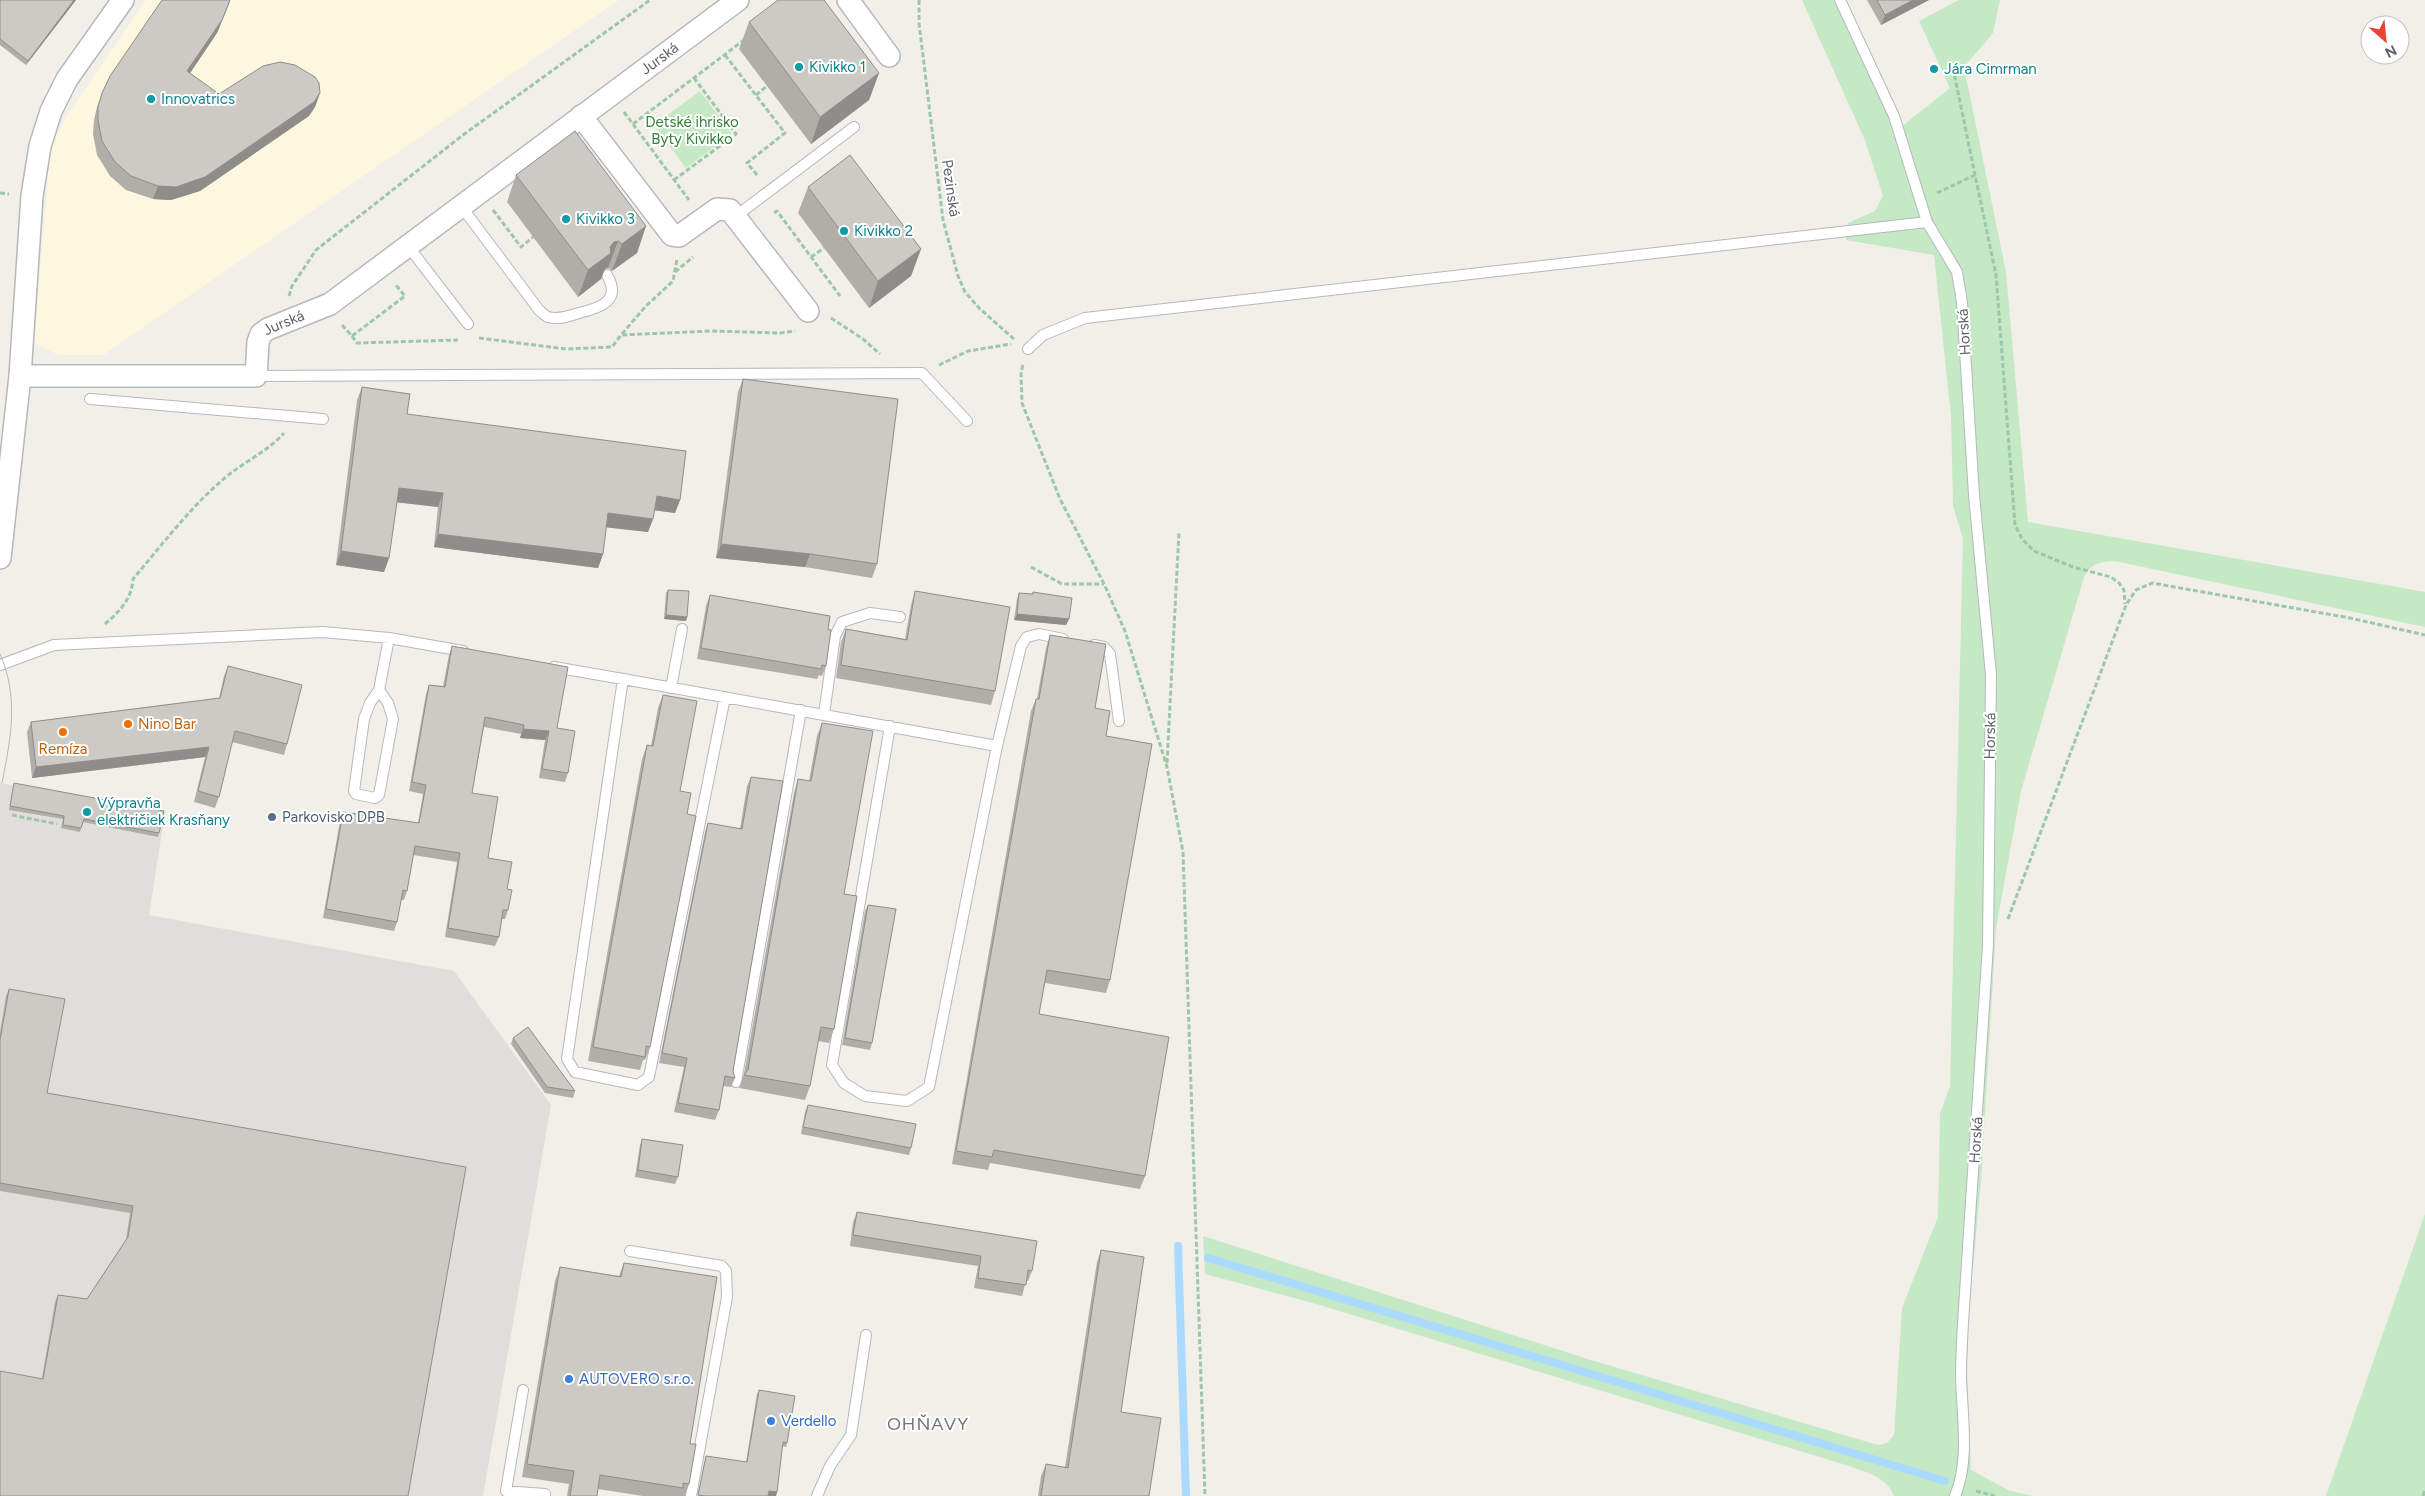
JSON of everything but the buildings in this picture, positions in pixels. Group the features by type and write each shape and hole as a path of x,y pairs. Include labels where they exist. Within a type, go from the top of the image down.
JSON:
{"street":[{"path":"0,558 20,376 32,196 40,146 51,111 67,79 123,0"},
{"name":"Jurská","path":"256,376 259,338 268,329 330,304 413,253 587,124 738,0"},
{"path":"848,0 889,56"},
{"path":"587,124 672,235 679,236 716,209 730,210 806,320"},
{"path":"20,376 256,376"}],"lane":[{"name":"Horská","path":"1840,0 1894,116 1927,222 1957,272 1962,302 1974,495 1991,675 1988,945 1963,1323 1961,1372 1963,1455 1959,1487 1955,1496"},
{"path":"740,222 770,191 854,127"},
{"path":"467,213 539,310 547,316 569,316 601,308 607,302 612,290 607,275"},
{"path":"1024,346 1043,335 1085,318 1927,222"},
{"path":"413,253 468,324"},
{"path":"256,376 922,373 967,421"},
{"path":"90,400 323,419"},
{"path":"824,714 835,636 842,622 870,613 900,617"},
{"path":"671,688 682,628"},
{"path":"0,666 54,645 323,632 389,638 476,654"},
{"path":"890,726 832,1065 844,1083 865,1096 907,1101 929,1087 997,746 1021,646 1027,638 1039,634 1104,647 1110,654 1119,721"},
{"path":"379,690 388,702 392,719 379,795 376,798 356,794 354,791 364,719 370,703 379,690 389,638"},
{"path":"545,666 997,746"},
{"path":"623,679 567,1059 575,1072 638,1084 649,1077 725,697"},
{"path":"736,1082 801,710"},
{"path":"630,1251 722,1266 726,1271 727,1298 691,1496"},
{"path":"817,1496 830,1466 851,1435 866,1336"},
{"path":"523,1390 506,1491 545,1494 545,1496"}],"path":[{"path":"283,323 292,286 316,250 463,135 650,0"},
{"name":"Pezinská","path":"919,0 919,22 943,220 958,276 966,292 980,309 1024,346"},
{"path":"633,124 747,38"},
{"path":"725,55 785,132 747,163 770,191"},
{"path":"1953,68 1996,275 2015,525 2022,539 2034,551 2073,567 2111,577 2124,590 2126,605"},
{"path":"674,180 736,134 694,78"},
{"path":"756,95 767,86"},
{"path":"587,124 622,109 703,219"},
{"path":"1921,200 1975,175"},
{"path":"467,213 491,207 521,247 533,237"},
{"path":"740,222 757,225 777,211 840,296"},
{"path":"478,338 486,337 566,349 612,347 645,307 673,281 682,234"},
{"path":"811,257 824,248"},
{"path":"352,336 404,296 393,280 413,253"},
{"path":"621,335 711,331 780,333 822,313 863,339 900,374"},
{"path":"337,318 357,343 461,340"},
{"path":"922,373 968,351 1024,346 1021,372 1022,403 1060,499 1104,584 1124,631 1166,767 1183,852 1205,1496"},
{"path":"79,644 120,611 132,588 133,580 226,477 274,445 300,417"},
{"path":"1166,767 1179,532"},
{"path":"1031,567 1062,584 1104,584"},
{"path":"1988,945 2008,921 2126,605 2136,590 2152,583 2350,618 2425,635"},
{"path":"12,815 57,824"},
{"path":"2423,1496 2425,1489"}],"shaded area":[{"path":"146,0 619,0 103,355 59,355 34,343 50,153 64,120"},
{"path":"0,783 165,812 149,915 454,971 551,1105 483,1496 0,1496"}],"green space":[{"path":"1802,0 1835,0 1896,131 1950,88 1919,21 1959,0 2000,0 1993,33 1964,67 2006,272 2028,522 2425,592 2425,627 2115,561 2096,564 2089,569 2084,577 2021,791 1996,928 1981,1180 1968,1323 1967,1371 1971,1470 2010,1491 2034,1496 1894,1496 1891,1489 1880,1479 1846,1465 1313,1303 1205,1274 1203,1236 1591,1360 1878,1445 1887,1443 1894,1435 1902,1308 1938,1217 1940,1114 1950,1086 1963,539 1953,506 1951,416 1934,255 1846,240 1848,223 1875,211 1883,196 1864,138"},
{"name":"Detské ihrisko Byty Kivikko","path":"700,91 732,134 686,168 654,125"},
{"path":"2425,1214 2425,1496 2326,1496"}],"waterway":[{"path":"1178,1246 1186,1496"},
{"path":"1208,1258 1945,1481"}],"tram line":[{"path":"0,654 10,686 12,718 2,783"}],"place":[{"name":"Kivikko 1","path":"799,67"},
{"name":"Jára Cimrman","path":"1934,69"},
{"name":"Innovatrics","path":"151,99"},
{"name":"Kivikko 3","path":"566,219"},
{"name":"Kivikko 2","path":"844,231"},
{"name":"Nino Bar","path":"128,724"},
{"name":"Remíza","path":"63,732"},
{"name":"Výpravňa električiek Krasňany","path":"87,812"},
{"name":"Parkovisko DPB","path":"272,817"},
{"name":"AUTOVERO s.r.o.","path":"569,1379"},
{"name":"Verdello","path":"771,1421"}],"district":[{"name":"OHŇAVY","path":"928,1424"}]}
